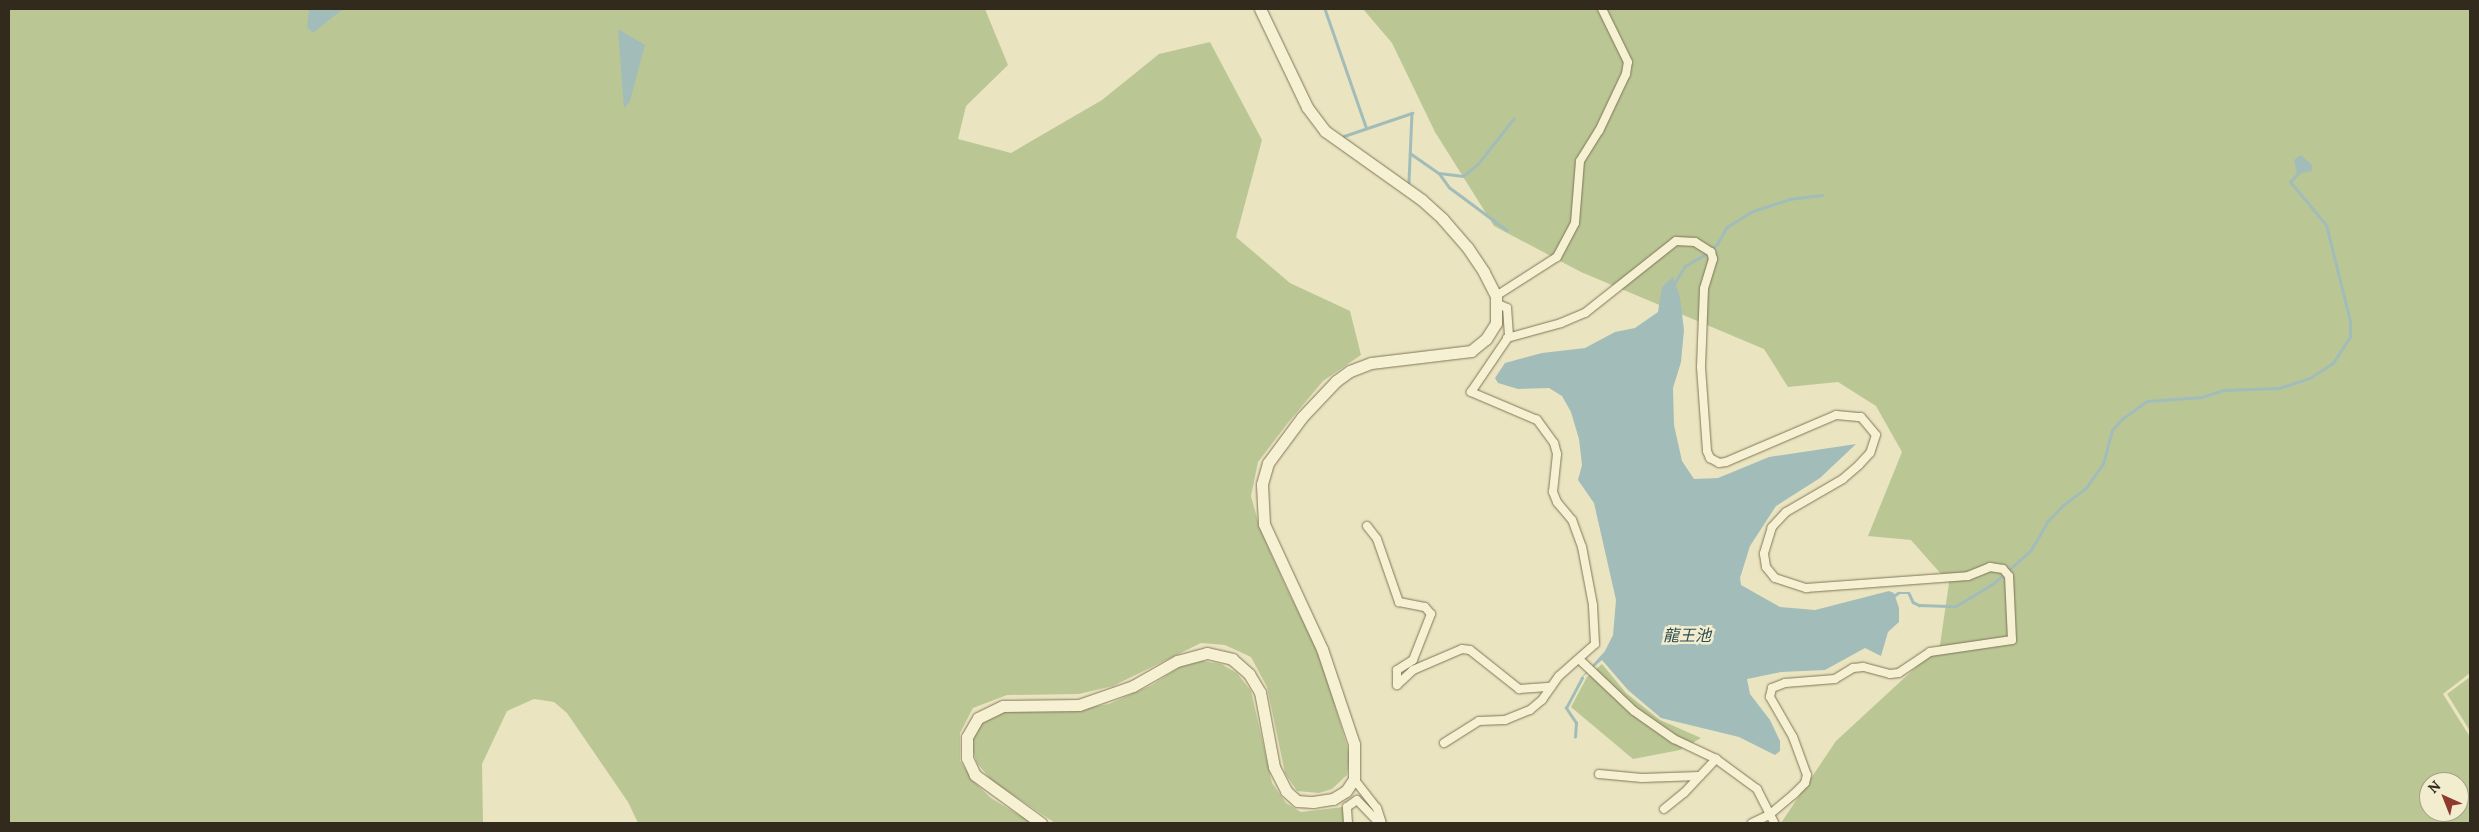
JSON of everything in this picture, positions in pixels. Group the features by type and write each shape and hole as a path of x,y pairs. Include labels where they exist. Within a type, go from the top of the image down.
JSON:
{"street":[{"path":"1041,823 975,775 966,758 967,737 978,718 1002,706 1079,705 1125,689 1177,661 1207,653 1232,659 1249,674 1260,692 1278,779 1298,801 1333,800 1346,792 1354,779 1354,744 1340,698 1318,641 1264,524 1262,484 1266,470 1302,417 1336,381 1371,363 1471,351 1486,339 1496,323 1496,299 1484,272 1444,219 1325,131 1307,108 1260,9"},
{"path":"1496,299 1557,257 1575,223 1580,161 1599,131 1626,74 1628,62 1602,9"},
{"path":"1507,338 1561,323 1585,313 1676,242 1687,239 1695,242 1711,252 1713,259 1704,289 1701,367 1707,452 1710,458 1718,463 1726,462 1836,415 1861,417 1876,435 1870,453 1859,466 1843,479 1786,512 1772,527 1764,554 1766,567 1775,578 1806,588 1968,576 1990,567 2003,569 2010,576 2012,640 1930,652 1898,673 1890,674 1863,667 1853,668 1835,679 1786,683 1772,688 1770,697 1793,737 1807,775 1805,783 1769,815 1752,823"},
{"path":"1444,743 1479,721 1518,717 1542,700 1558,676 1580,660 1595,644 1593,605 1582,547 1572,520 1556,502 1553,492 1557,454 1554,443 1537,420 1471,392 1507,338 1509,315 1504,304 1496,299"},
{"path":"1367,526 1377,539 1398,602 1425,607 1431,614 1413,660 1397,670 1397,685 1413,670 1462,649 1470,650 1519,689 1551,687"},
{"path":"1580,660 1652,725 1716,759 1757,789 1774,823"},
{"path":"1664,809 1716,759"},
{"path":"1599,774 1642,778 1700,776"},
{"path":"1354,779 1377,808 1381,823"},
{"path":"1348,823 1347,807 1357,800 1381,823"}],"green space":[{"path":"9,9 985,9 1008,65 966,106 958,139 1011,153 1102,100 1159,54 1210,42 1262,140 1236,237 1290,283 1350,311 1361,355 1323,381 1287,424 1258,462 1251,496 1260,529 1319,653 1350,756 1347,775 1332,789 1319,793 1297,791 1285,773 1267,687 1251,657 1225,645 1201,643 1113,686 1079,694 1007,695 973,708 960,733 960,761 975,783 991,798 1032,823 638,823 628,802 567,713 554,702 534,699 507,711 482,764 483,823 9,823"},
{"path":"1363,9 2470,9 2470,673 2443,694 2470,737 2470,823 1781,823 1836,741 1940,645 1949,583 1911,540 1868,536 1902,452 1876,406 1838,382 1788,387 1764,349 1581,272 1494,226 1435,132 1392,43"},
{"path":"1203,661 1221,664 1237,673 1251,691 1272,783 1286,803 1301,812 1343,807 1345,823 1055,823 991,780 977,763 971,745 977,728 987,716 1009,709 1076,710 1109,704 1152,685 1180,667"},
{"path":"1602,664 1626,693 1660,720 1701,738 1680,750 1633,759 1571,707 1587,677"},
{"path":"2470,677 2470,731 2447,694"}],"water":[{"path":"309,9 343,9 313,33 307,27"},
{"path":"618,29 645,45 630,101 624,109"},
{"path":"2301,155 2312,165 2312,171 2297,174 2294,160"},
{"name":"龍王池","path":"1673,277 1680,297 1684,330 1681,362 1673,388 1674,425 1682,461 1694,479 1718,478 1769,457 1856,444 1820,478 1776,506 1750,546 1740,578 1741,585 1780,607 1815,610 1889,591 1894,593 1899,608 1899,622 1888,632 1881,656 1865,648 1825,670 1781,672 1747,679 1750,694 1770,720 1780,741 1780,751 1775,755 1739,737 1661,718 1628,690 1602,660 1579,680 1605,651 1613,635 1616,600 1594,503 1578,480 1582,465 1579,439 1571,412 1562,396 1549,388 1518,389 1498,383 1495,378 1505,363 1542,353 1585,348 1615,332 1635,328 1658,312 1662,287"}],"waterway":[{"path":"1325,9 1366,127"},
{"path":"1344,136 1412,113 1409,183"},
{"path":"1410,153 1439,173 1463,176 1478,164 1514,118"},
{"path":"1892,597 1898,593 1909,593 1913,602 1919,605 1956,606 1994,583 2031,550 2048,521 2062,506 2086,488 2103,464 2112,430 2122,419 2147,401 2202,397 2224,390 2279,388 2310,378 2333,363 2350,337 2350,321 2326,225 2290,182 2300,171"},
{"path":"1439,173 1449,187 1507,230"},
{"path":"1674,284 1685,266 1704,255 1717,244 1727,227 1753,211 1789,199 1822,195"},
{"path":"1575,737 1576,723 1566,708 1582,678"}]}
